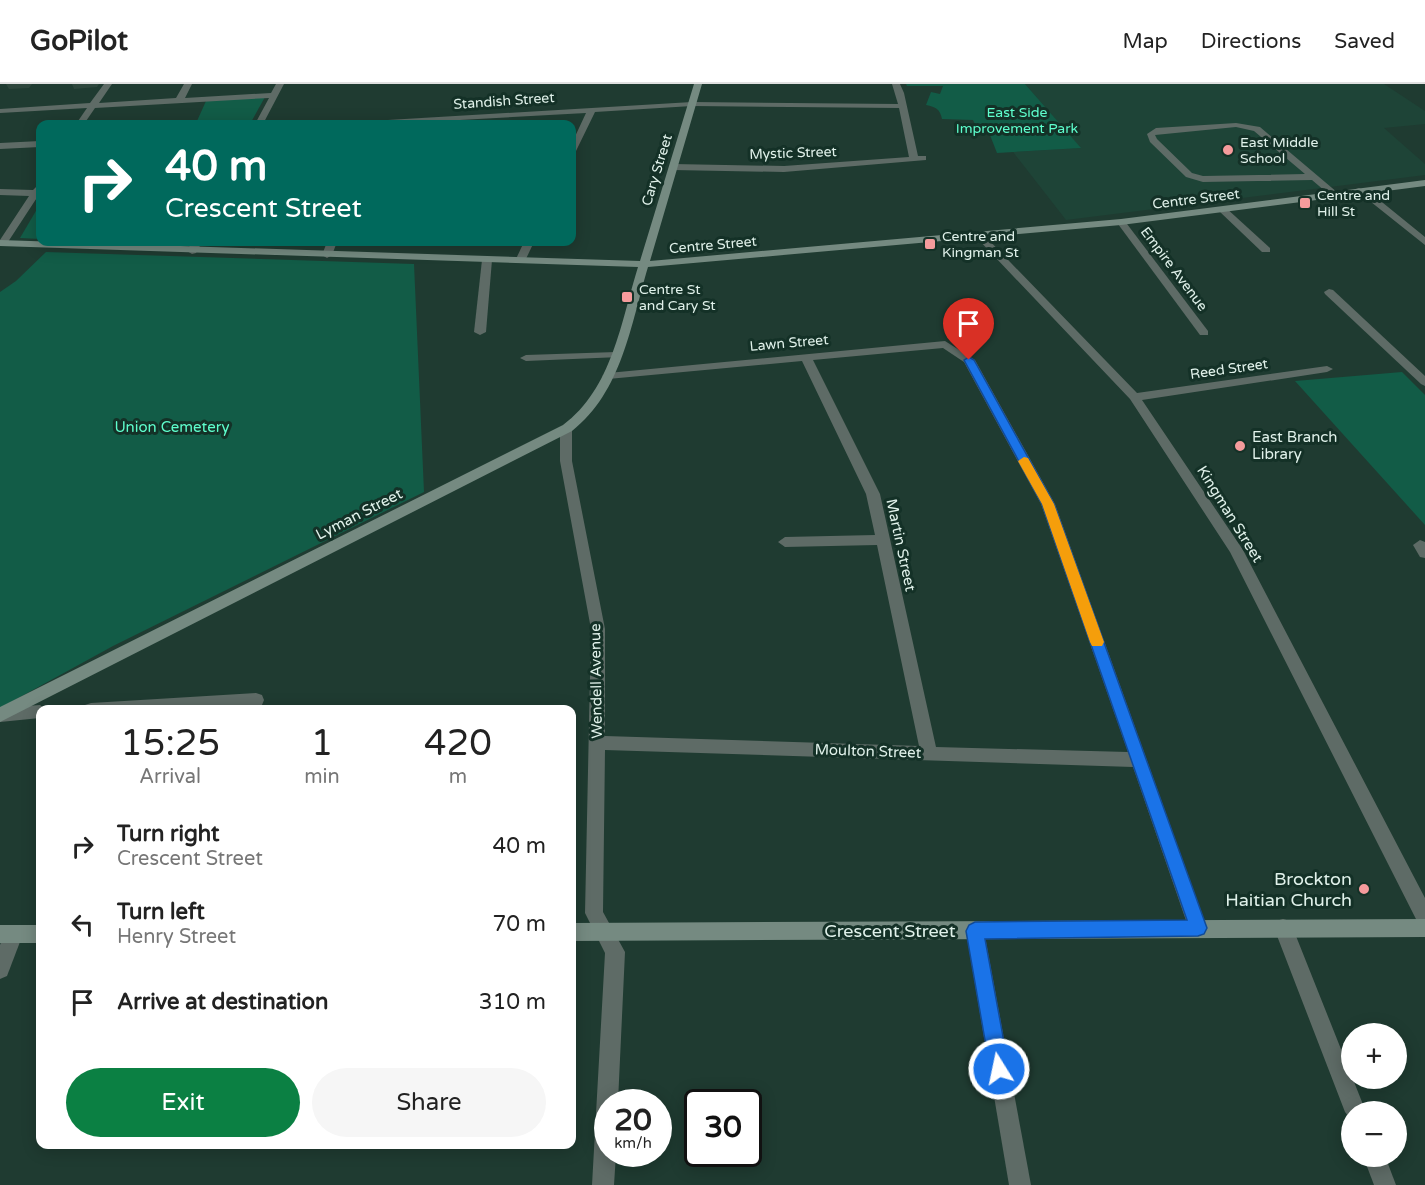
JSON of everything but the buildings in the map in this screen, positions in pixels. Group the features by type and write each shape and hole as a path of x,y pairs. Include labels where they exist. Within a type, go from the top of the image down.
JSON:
{"main road":[{"name":"Cary Street","path":"642,264 698,84"},
{"name":"Centre Street","path":"194,246 327,255 642,264 1121,222 1425,183"},
{"name":"Centre Street","path":"1,243 36,244"},
{"name":"Lyman Street","path":"0,715 578,422 594,406 608,376 642,264"},
{"name":"Crescent Street","path":"576,932 1425,928"},
{"path":"7,934 36,934"}],"street":[{"path":"82,120 108,84"},
{"path":"179,101 188,84"},
{"path":"261,120 280,84"},
{"path":"896,84 902,106"},
{"path":"0,111 275,95"},
{"name":"Standish Street","path":"432,120 692,104 902,106"},
{"name":"Mystic Street","path":"672,167 784,169 919,159 902,106"},
{"path":"576,143 592,109"},
{"path":"1314,177 1203,179 1189,175 1153,140 1150,134 1156,131 1236,125 1257,129 1314,177 1335,195"},
{"path":"0,146 36,144"},
{"path":"0,192 36,190"},
{"path":"1359,191 1369,196 1425,242"},
{"path":"1,243 36,193"},
{"path":"1222,209 1266,250"},
{"name":"Empire Avenue","path":"1121,222 1204,333"},
{"name":"Kingman Street","path":"979,235 1134,397 1236,550 1425,917"},
{"path":"327,255 330,246"},
{"path":"520,261 527,246"},
{"path":"480,332 487,260"},
{"path":"1329,292 1425,382"},
{"name":"Lawn Street","path":"608,376 945,344 969,360 1048,504 1139,760"},
{"path":"526,358 616,355"},
{"name":"Martin Street","path":"805,356 873,494 929,753"},
{"name":"Reed Street","path":"1134,397 1327,369"},
{"name":"Wendell Avenue","path":"566,430 566,461 598,629 594,913 615,952 603,1185"},
{"path":"785,543 884,540"},
{"path":"173,705 256,700"},
{"path":"0,715 36,712"},
{"name":"Moulton Street","path":"598,743 1139,760"},
{"path":"1139,760 1198,928"},
{"path":"1283,928 1352,1101"},
{"path":"975,931 1020,1185"},
{"path":"0,969 7,934"},
{"path":"1378,1167 1385,1185"}],"shaded area":[{"name":"East Middle School","path":"1025,84 1384,84 1425,111 1425,124 1384,128 1425,164 1425,175 1066,220 1013,152 1080,148"}],"green space":[{"name":"East Side Improvement Park","path":"906,84 1025,84 1081,148 997,153 988,130 977,129 973,120 942,119 937,109 926,105 931,92 940,94 943,86 907,86"},
{"path":"265,97 252,120 197,120 206,101"},
{"path":"36,211 36,239 20,238"},
{"name":"Union Cemetery","path":"46,252 414,264 424,492 113,646 0,708 0,292 16,281"},
{"path":"1402,372 1425,395 1425,525 1295,381"}],"slow traffic":[{"path":"1024,461 1048,504 1097,642"}],"place":[{"name":"East Middle School","path":"1228,150"},
{"name":"Centre and Hill St","path":"1305,203"},
{"name":"Centre and Kingman St","path":"930,244"},
{"name":"Centre St and Cary St","path":"627,297"},
{"name":"East Branch Library","path":"1240,446"},
{"name":"Brockton Haitian Church","path":"1364,889"}],"route":[{"path":"969,360 1048,504 1198,928 975,931 999,1069"}]}
